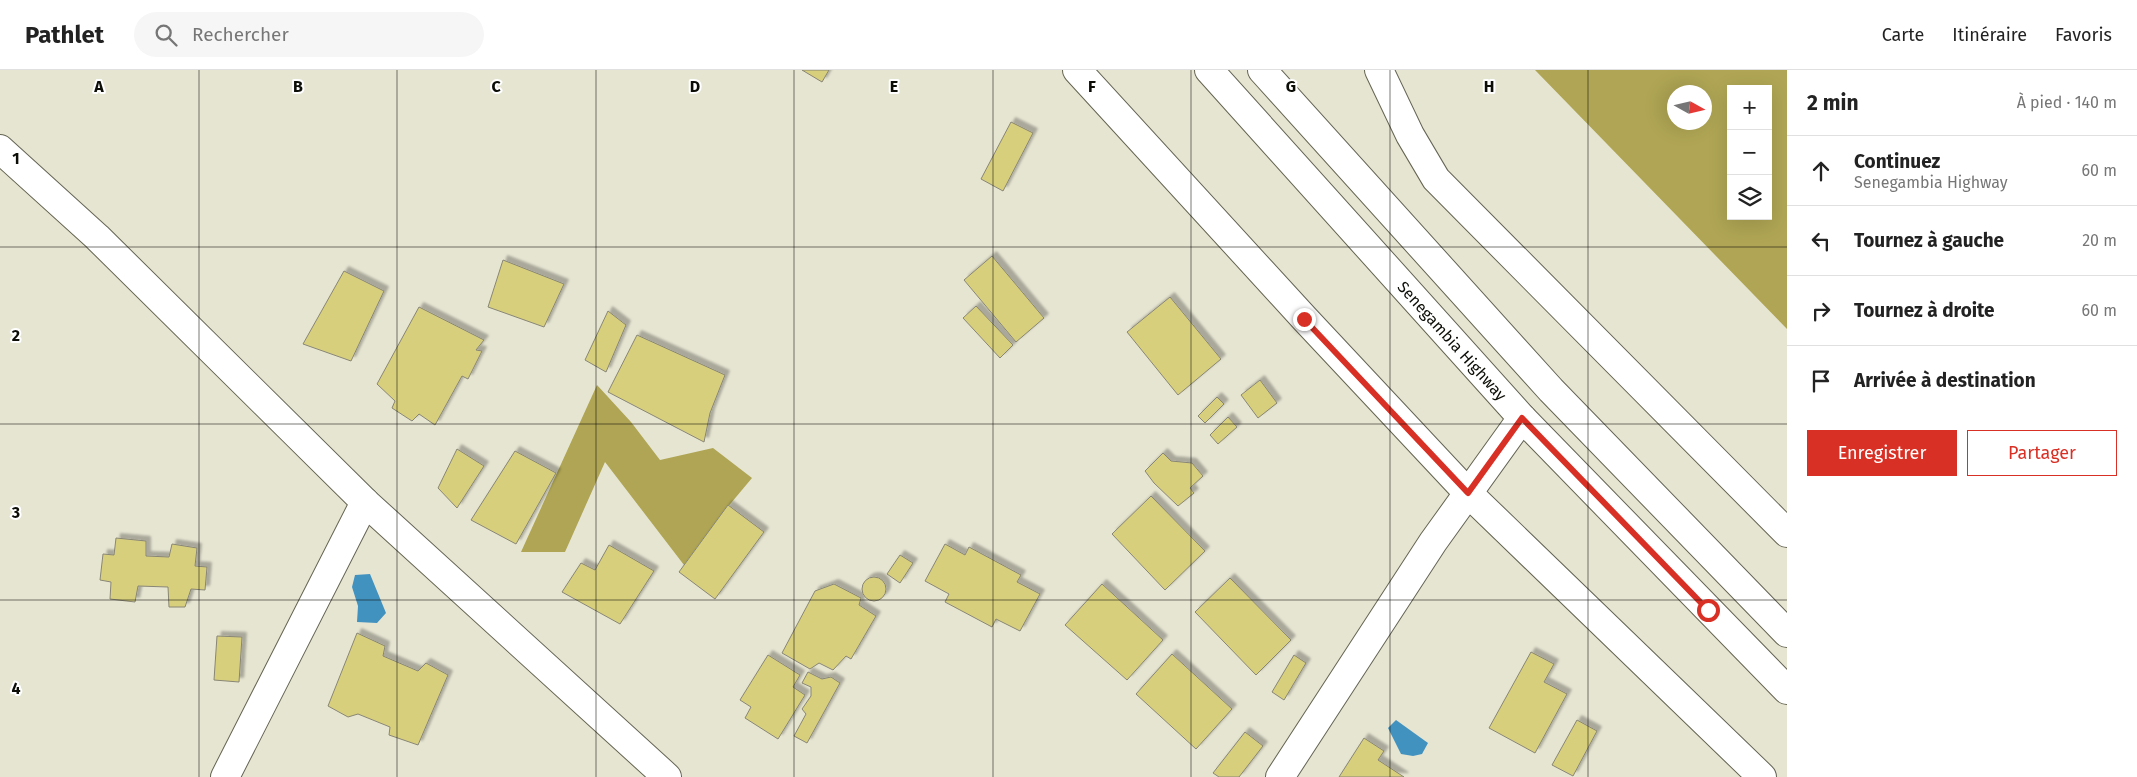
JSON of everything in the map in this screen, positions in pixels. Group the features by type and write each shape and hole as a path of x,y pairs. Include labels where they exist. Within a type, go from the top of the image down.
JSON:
{"street":[{"path":"1077,70 1304,319 1468,493 1762,777"},
{"name":"Senegambia Highway","path":"1209,70 1522,418 1787,690"},
{"path":"1262,70 1551,390 1787,633"},
{"path":"1379,70 1410,135 1436,179 1787,533"},
{"path":"0,150 97,237 364,502 667,777"},
{"path":"1280,777 1433,542 1522,418"},
{"path":"225,777 364,502"}],"shaded area":[{"path":"1535,70 1787,70 1787,329"},
{"path":"597,385 631,422 660,460 713,448 752,478 721,515 684,565 605,462 565,552 521,552"}],"water":[{"path":"370,574 386,613 377,623 357,622 358,606 352,587 355,575"},
{"path":"1396,720 1428,743 1422,754 1413,756 1401,754 1388,728"}],"building":[{"path":"802,70 829,70 822,82"},
{"path":"1011,122 1033,133 1003,191 981,179"},
{"path":"992,256 1044,318 1016,342 964,280"},
{"path":"503,260 564,284 544,327 488,307"},
{"path":"344,271 384,291 351,361 303,344"},
{"path":"1170,297 1221,359 1178,395 1127,332"},
{"path":"976,306 1013,345 1000,358 963,318"},
{"path":"419,307 484,340 476,350 482,351 468,379 462,376 435,425 419,414 412,421 392,408 395,401 377,384"},
{"path":"608,311 626,325 606,372 585,360"},
{"path":"637,335 725,375 710,413 704,442 608,392"},
{"path":"1260,380 1277,403 1258,418 1241,395"},
{"path":"1217,397 1224,404 1205,423 1198,416"},
{"path":"1228,417 1237,427 1218,444 1210,435"},
{"path":"457,449 484,466 457,508 438,488"},
{"path":"515,451 556,473 516,544 471,520"},
{"path":"1163,453 1171,461 1192,463 1203,476 1190,488 1194,493 1178,506 1154,483 1145,471"},
{"path":"1151,496 1205,551 1165,590 1112,534"},
{"path":"728,505 764,532 715,599 679,572"},
{"path":"116,538 146,541 146,556 169,557 172,544 197,548 195,566 207,567 205,590 191,589 185,607 169,607 168,587 138,586 135,602 110,599 111,582 100,580 103,554 114,555"},
{"path":"945,544 965,555 969,547 1021,575 1017,582 1040,594 1020,631 996,619 992,627 945,602 949,594 925,581"},
{"path":"609,545 654,571 620,624 562,592 581,563 595,570"},
{"path":"900,555 913,563 900,583 887,574"},
{"path":"874,577 883,580 886,589 883,598 874,601 865,598 862,589 865,580"},
{"path":"1230,578 1291,640 1256,675 1195,612"},
{"path":"834,584 861,598 859,605 876,616 851,659 846,656 833,670 819,663 810,669 782,653 815,591"},
{"path":"1102,584 1163,640 1127,680 1065,625"},
{"path":"357,633 385,646 383,656 418,671 426,663 448,675 418,745 389,735 390,727 358,714 348,717 328,706"},
{"path":"217,636 242,637 239,682 214,680"},
{"path":"1531,652 1554,664 1544,682 1567,694 1535,753 1489,728"},
{"path":"1172,654 1232,709 1196,749 1136,694"},
{"path":"768,655 800,675 793,687 805,695 778,739 745,718 751,707 740,700"},
{"path":"1294,655 1306,663 1284,700 1272,692"},
{"path":"808,672 822,679 831,677 840,683 807,743 794,736 806,714 802,709 811,696 811,687 802,683"},
{"path":"1577,720 1597,731 1573,776 1552,765"},
{"path":"1245,732 1263,746 1239,777 1219,777 1213,773"},
{"path":"1364,738 1384,751 1378,760 1404,777 1339,777"}],"route":[{"path":"1304,319 1468,493 1522,418 1708,610"}]}
